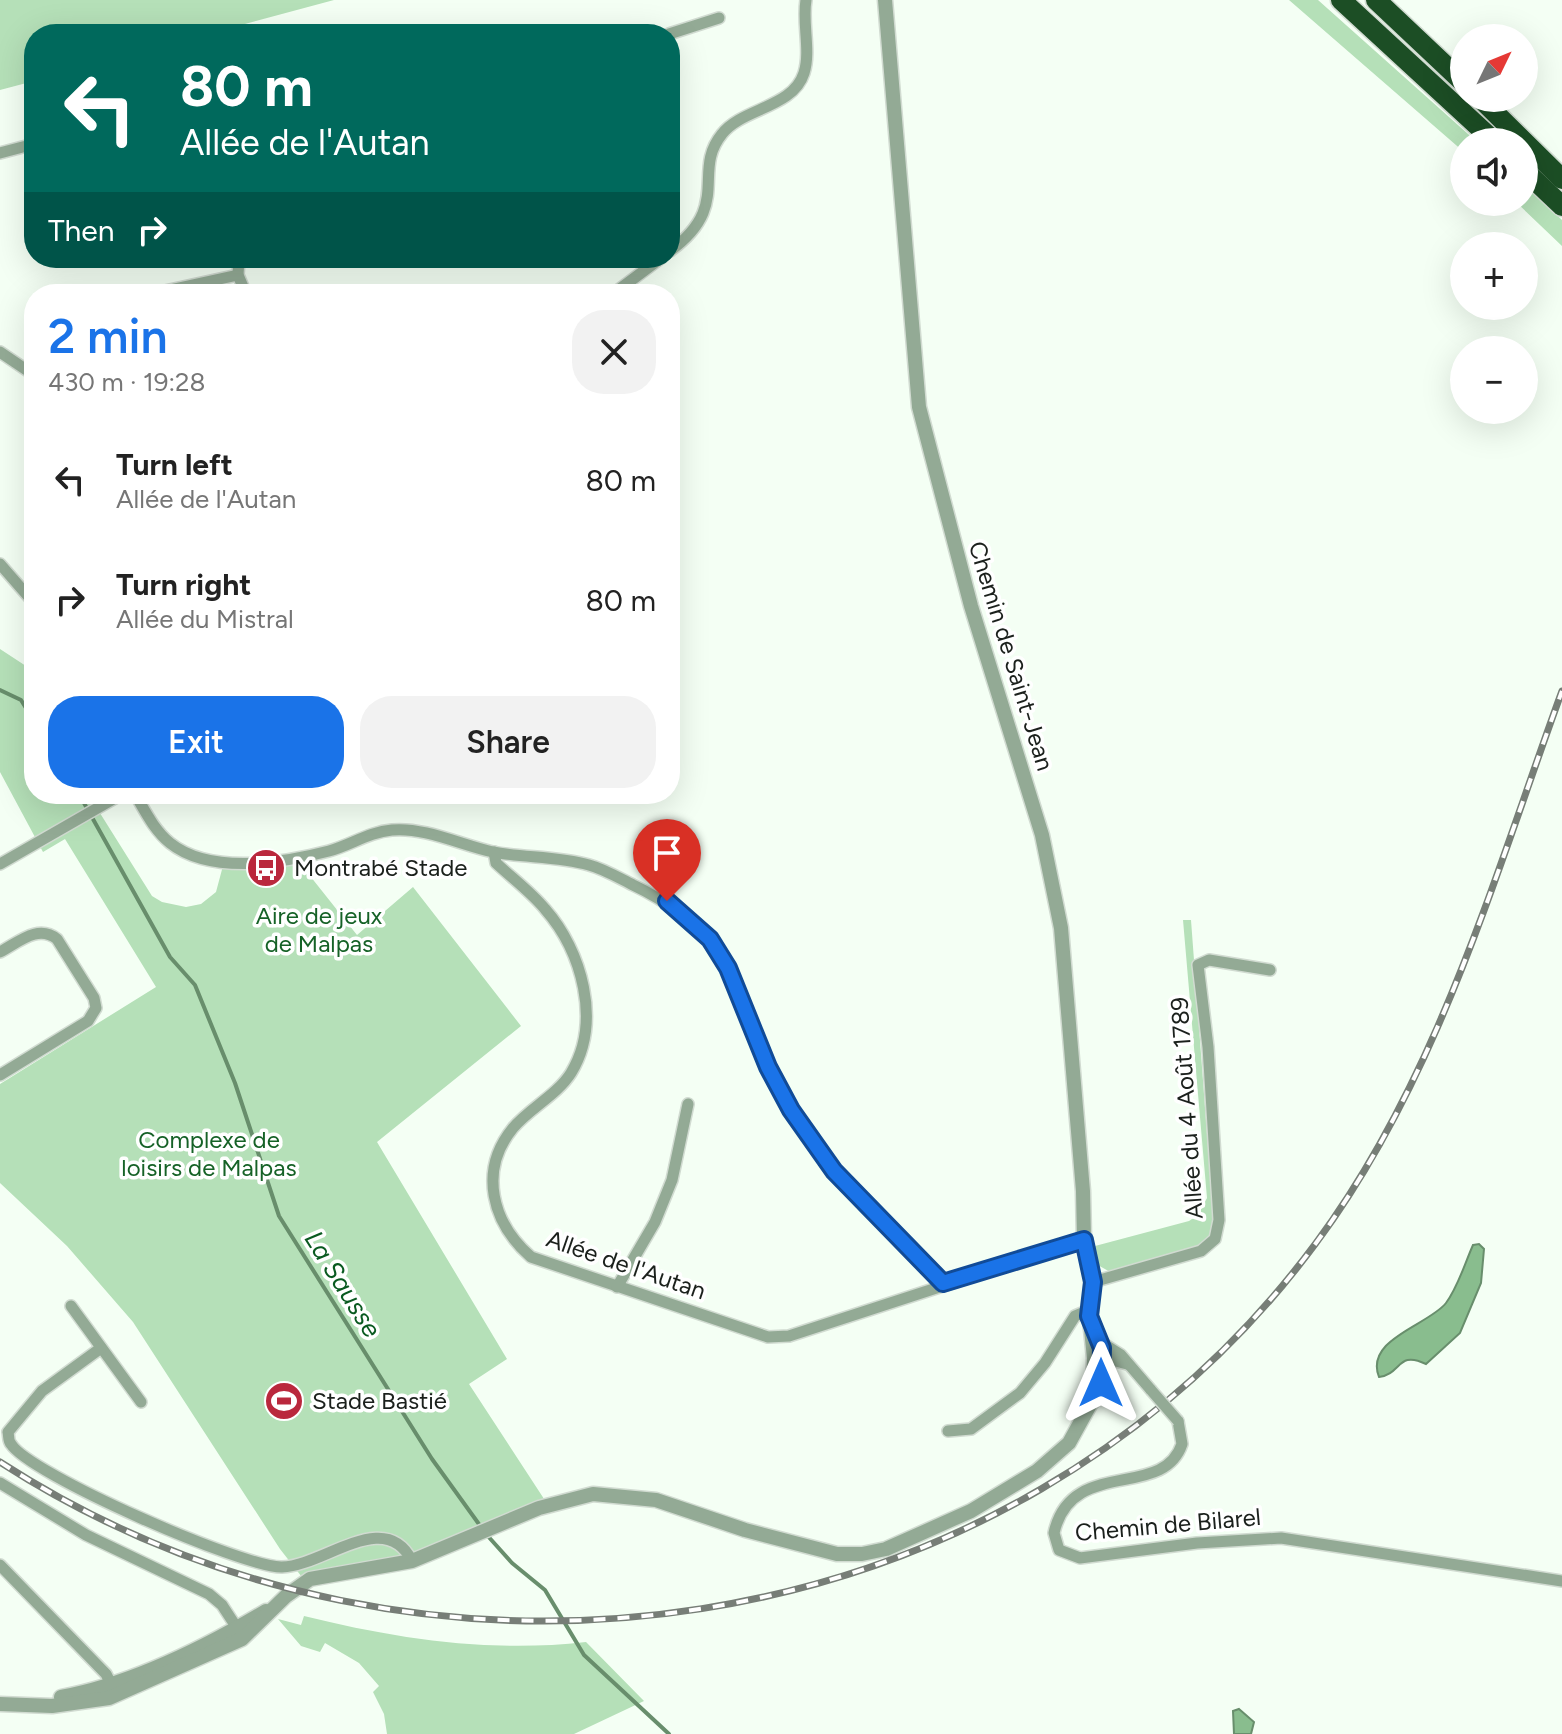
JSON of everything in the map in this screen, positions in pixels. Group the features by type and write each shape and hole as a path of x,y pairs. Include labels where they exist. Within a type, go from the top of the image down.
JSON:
{"highway":[{"path":"1341,0 1480,128"},
{"path":"1376,0 1450,70"},
{"path":"1494,112 1562,179"},
{"path":"1538,183 1562,206"}],"street":[{"path":"680,244 693,235 702,220 712,159 722,133 778,100 799,83 806,62 806,0"},
{"name":"Chemin de Saint-Jean","path":"885,0 919,407 971,606 1042,835 1061,928 1083,1191 1084,1240 1093,1282 1090,1316"},
{"path":"680,30 719,18"},
{"path":"0,153 24,147"},
{"path":"238,268 242,284"},
{"path":"626,284 648,268"},
{"path":"197,284 238,275"},
{"path":"0,352 24,368"},
{"path":"0,564 24,592"},
{"path":"0,864 106,804"},
{"path":"141,804 156,829 170,842 183,851 214,861 263,861 316,853 395,829 494,852 589,865 667,901 710,939 728,968 768,1067 791,1110 834,1171 943,1283"},
{"name":"Allée de l'Autan","path":"494,852 496,863 545,909 559,927 578,968 587,1009 577,1059 570,1075 513,1128 496,1157 492,1187 498,1216 517,1245 531,1257 768,1337 789,1336 943,1283 1084,1240"},
{"path":"0,952 33,933 49,933 57,939 94,998 96,1008 88,1021 0,1075"},
{"name":"Allée du 4 Août 1789","path":"1093,1282 1201,1251 1215,1239 1219,1220 1208,1047 1198,965 1209,960 1270,970"},
{"path":"617,1287 655,1222 672,1180 688,1104"},
{"path":"71,1306 141,1402"},
{"path":"0,1695 43,1699 91,1690 110,1691 237,1628 315,1577 412,1561 565,1500 613,1494 656,1500 745,1530 837,1554 862,1554 886,1549 971,1511 1037,1471 1069,1443 1102,1378 1090,1316 1075,1316 1045,1363 1020,1393 971,1429 948,1431"},
{"path":"101,1348 42,1391 8,1432 11,1444 31,1461 92,1495 194,1540 275,1567 287,1567 380,1537 400,1543 412,1561"},
{"name":"Chemin de Bilarel","path":"1098,1352 1130,1366 1178,1421 1182,1444 1168,1466 1147,1474 1095,1484 1068,1503 1054,1533 1055,1542 1064,1554 1080,1558 1197,1543 1281,1538 1562,1581"},
{"path":"0,1483 130,1558 209,1594 222,1605 237,1628"},
{"path":"0,1565 93,1662 110,1691"},
{"path":"0,1704 52,1706 110,1691 242,1639 276,1605"},
{"path":"91,1690 97,1677 93,1662"}],"green space":[{"path":"0,0 334,0 245,24 24,24 24,84 0,90"},
{"path":"1289,0 1318,0 1461,128 1450,128 1450,140"},
{"path":"1538,197 1562,220 1562,246 1531,216 1538,216"},
{"name":"Complexe de loisirs de Malpas","path":"0,649 24,665 24,804 94,804 152,896 162,902 186,907 201,904 216,892 224,862 295,857 357,935 413,887 521,1026 377,1142 507,1359 469,1384 548,1505 436,1553 305,1581 280,1549 133,1322 67,1246 0,1183 0,1084 156,987 65,839 43,852 0,772"},
{"path":"1183,920 1191,920 1214,1228 1209,1238 1186,1253 1112,1273 1096,1264 1095,1246 1189,1221 1198,1215 1207,1198"},
{"path":"304,1616 444,1642 515,1646 586,1642 644,1701 574,1734 387,1734 384,1714 373,1692 379,1686 359,1663 325,1643 320,1652 301,1646 278,1619 301,1625"}],"shaded area":[{"path":"1479,1244 1484,1249 1481,1283 1460,1333 1426,1364 1417,1360 1404,1361 1392,1372 1379,1377 1377,1364 1381,1352 1400,1334 1446,1303 1473,1245"},
{"path":"1239,1709 1254,1722 1251,1734 1234,1734 1233,1711"}],"waterway":[{"name":"La Sausse","path":"0,690 21,700 24,705"},
{"name":"La Sausse","path":"85,804 170,957 195,985 235,1083 279,1216 432,1459 481,1527"},
{"name":"La Sausse","path":"486,1534 512,1563 545,1590 584,1655 669,1734"}],"railway":[{"path":"0,1462 165,1548 340,1600 521,1621 702,1609 877,1565 1041,1489 1189,1382 1316,1243 1358,1180 1396,1115 1429,1047 1486,906 1562,691"}],"place":[{"name":"Montrabé Stade","path":"266,868"},
{"name":"Stade Bastié","path":"284,1401"}],"route":[{"path":"667,901 710,939 728,968 768,1067 791,1110 834,1171 943,1283 1084,1240 1093,1282 1089,1316 1102,1348 1101,1383"}],"park label":[{"name":"Aire de jeux de Malpas","path":"319,930"}]}
